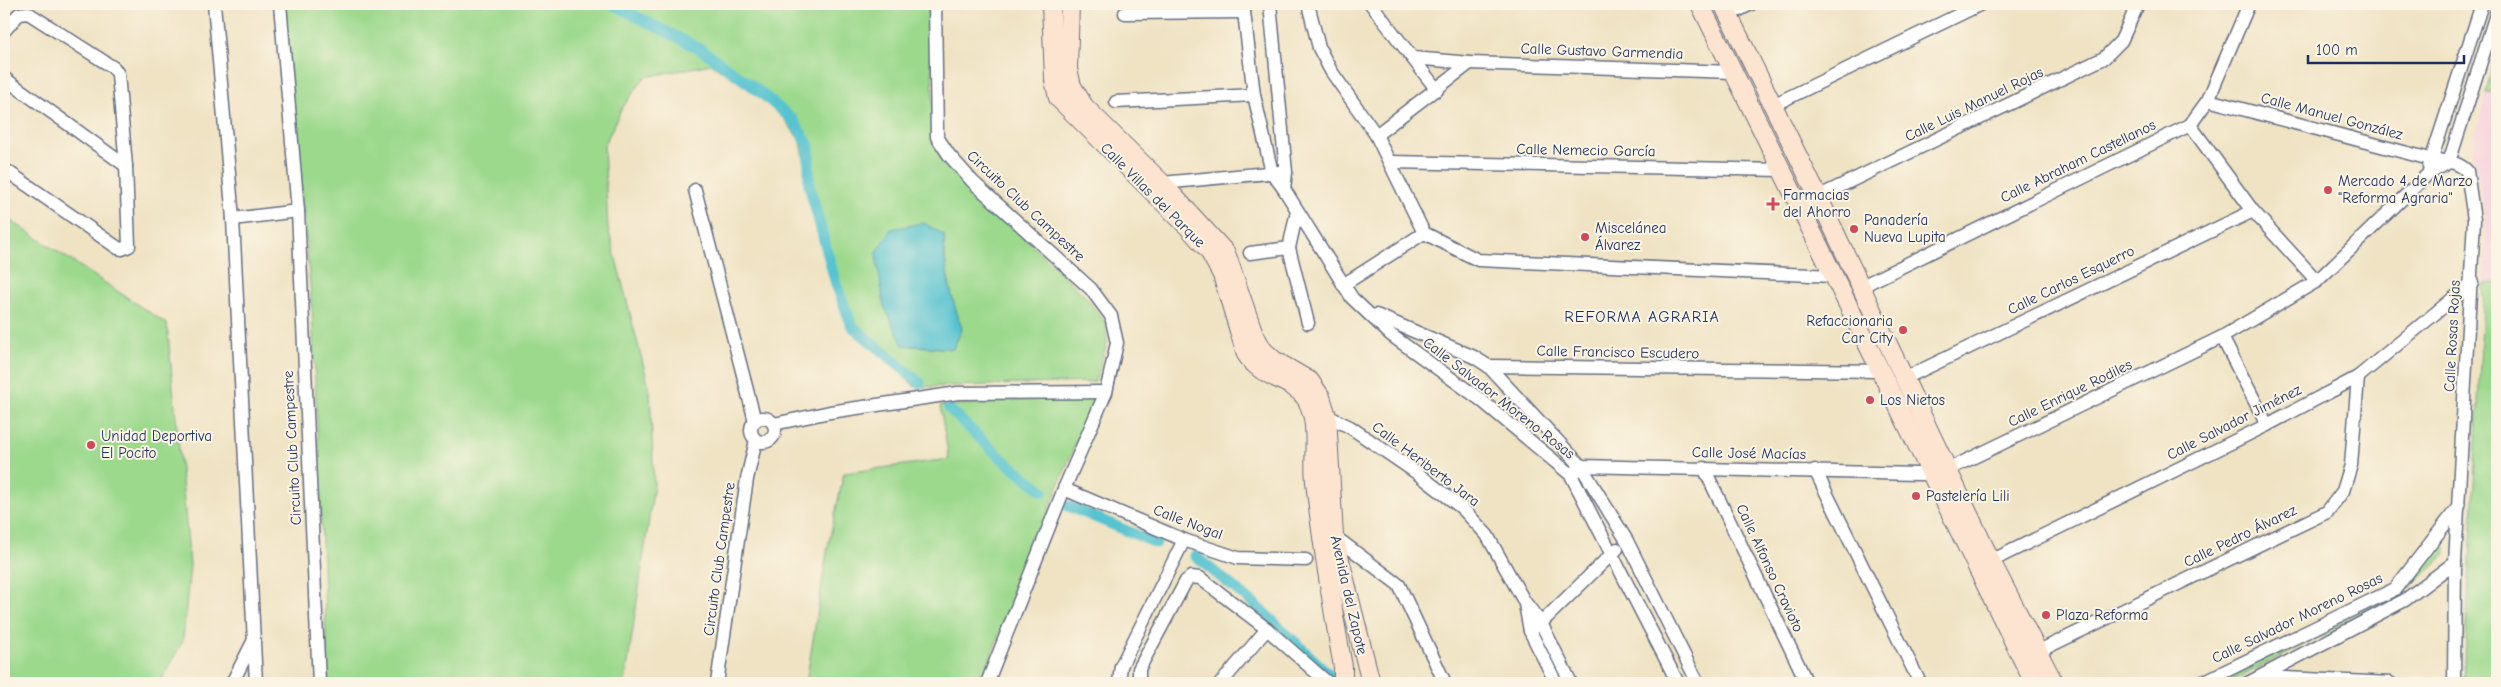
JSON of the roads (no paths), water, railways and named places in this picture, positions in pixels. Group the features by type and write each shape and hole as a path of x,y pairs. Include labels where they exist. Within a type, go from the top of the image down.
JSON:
{"main road":[{"name":"Calle Villas del Parque","path":"1051,4 1054,80 1058,98 1188,227 1209,251 1222,275 1246,354 1252,363 1305,398 1320,420"},
{"name":"Calle Villas del Parque","path":"1070,4 1068,69 1072,86 1084,106 1162,183 1226,253 1254,334 1263,350 1274,360 1310,381 1322,398 1320,420"},
{"path":"1700,4 1880,371 1991,561 2054,683"},
{"path":"1726,9 1818,197 1903,379 1939,472 2034,683"},
{"name":"Avenida del Zapote","path":"1320,420 1334,536 1371,683"},
{"name":"Avenida del Zapote","path":"1320,420 1314,467 1317,500 1344,683"}],"street":[{"path":"214,4 233,219 256,683"},
{"name":"Circuito Club Campestre","path":"280,4 298,211 319,683"},
{"name":"Circuito Club Campestre","path":"934,4 938,137 949,155 973,182 1091,289 1111,316 1116,343 1106,392 1064,489 987,683"},
{"path":"1270,4 1286,172 1284,189"},
{"path":"1308,4 1319,48 1331,71 1376,135 1391,162 1424,233 1478,260 1833,276"},
{"path":"1371,4 1437,90"},
{"path":"1726,9 1751,4"},
{"path":"1773,105 1981,4"},
{"name":"Calle Luis Manuel Rojas","path":"1799,206 2104,58 2121,41 2138,4"},
{"name":"Calle Abraham Castellanos","path":"1860,287 2190,124 2208,100 2249,4"},
{"path":"2428,174 2430,159 2482,4"},
{"path":"1125,13 1244,8 1254,95 1272,174"},
{"path":"2449,162 2497,10"},
{"path":"4,31 19,14 31,14 114,68 118,74 130,242 127,248 118,248 4,169"},
{"name":"Calle Gustavo Garmendia","path":"1413,58 1470,63 1733,72"},
{"path":"1376,135 1470,63"},
{"path":"4,78 126,166"},
{"path":"1116,102 1254,95"},
{"name":"Calle Manuel González","path":"2208,100 2430,159 2449,162"},
{"path":"2190,124 2253,211 2317,281"},
{"name":"Calle Nemecio García","path":"1391,162 1782,170"},
{"name":"Calle Enrique Rodiles","path":"1939,472 2222,337 2317,281 2428,174 2449,162"},
{"name":"Calle Rosas Rojas","path":"2449,162 2462,166 2467,171 2474,220 2455,562 2454,683"},
{"path":"1162,183 1286,172"},
{"name":"Calle Salvador Moreno Rosas","path":"1272,174 1284,189 1352,298 1391,334 1481,400 1571,475 1678,683"},
{"path":"695,190 755,421 751,431 756,440 761,442 771,439 774,435 774,424"},
{"path":"233,219 298,211"},
{"path":"1297,211 1289,248 1308,323"},
{"name":"Calle Carlos Esquerro","path":"1903,379 2253,211"},
{"path":"1343,285 1424,233"},
{"path":"1250,253 1289,248"},
{"name":"Calle Salvador Jiménez","path":"1991,561 2267,425 2358,376 2472,283"},
{"name":"Calle Francisco Escudero","path":"1367,311 1474,357 1488,366 1880,371"},
{"path":"2222,337 2267,425"},
{"name":"Calle Salvador Moreno Rosas","path":"1488,366 1581,466 1627,541 1698,683"},
{"name":"Calle Pedro Álvarez","path":"2038,651 2327,512 2343,491 2351,465 2358,376"},
{"path":"755,421 763,418 774,424 830,412 958,394 1106,392"},
{"name":"Calle Heriberto Jara","path":"1320,420 1350,427 1462,508 1487,534 1524,601 1541,623 1571,683"},
{"name":"Circuito Club Campestre","path":"717,683 747,479 756,440"},
{"path":"1571,475 1581,466"},
{"name":"Calle José Macías","path":"1581,466 1939,472"},
{"name":"Calle Alfonso Cravioto","path":"1704,468 1806,683"},
{"path":"1815,470 1920,683"},
{"name":"Calle Nogal","path":"1064,489 1184,540 1238,558 1306,560"},
{"name":"Calle Salvador Moreno Rosas","path":"2201,683 2395,589 2459,506"},
{"path":"1334,536 1400,585 1445,683"},
{"path":"1119,683 1121,666 1184,540"},
{"path":"1530,631 1541,623 1612,552 1627,541"},
{"path":"2248,683 2264,677 2406,600 2455,562"},
{"path":"1140,683 1139,669 1186,581 1191,577 1200,578 1267,628 1328,683"},
{"name":"Calle Heriberto Jara","path":"1524,601 1530,631 1556,683"},
{"path":"1221,683 1267,628"},
{"path":"232,683 255,638"},
{"path":"2264,677 2390,683"}],"water":[{"path":"924,223 944,235 945,260 949,283 962,329 953,349 903,345 884,306 876,254 891,229"}],"waterway":[{"path":"612,4 702,50 755,88 793,120 809,146 809,185 836,284 852,326 920,383"},
{"path":"949,409 1001,458 1043,491"},
{"path":"1068,506 1156,543"},
{"path":"1195,556 1259,608 1335,680"}],"place":[{"name":"Mercado 4 de Marzo \"Reforma Agraria\"","path":"2328,190"},
{"name":"Farmacias del Ahorro","path":"1773,204"},
{"name":"Panadería Nueva Lupita","path":"1854,229"},
{"name":"Miscelánea Álvarez","path":"1585,237"},
{"name":"Refaccionaria Car City","path":"1903,330"},
{"name":"Los Nietos","path":"1870,400"},
{"name":"Unidad Deportiva El Pocito","path":"91,445"},
{"name":"Pastelería Lili","path":"1916,496"},
{"name":"Plaza Reforma","path":"2046,615"}],"district":[{"name":"REFORMA AGRARIA","path":"1642,316"}]}
